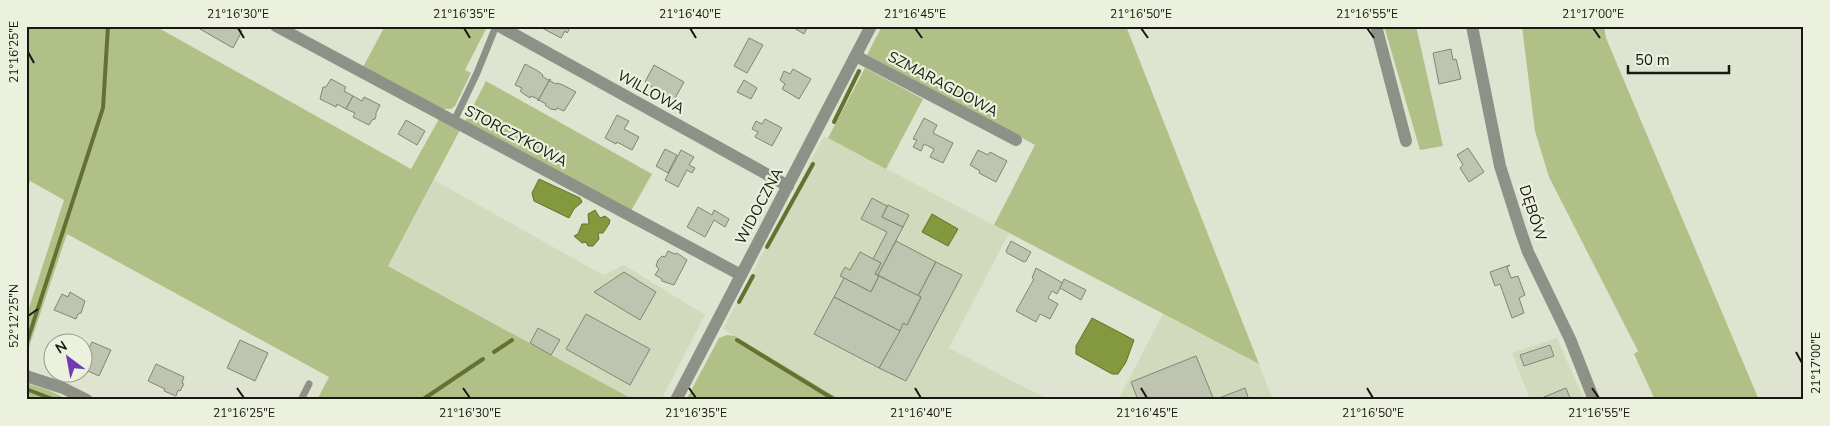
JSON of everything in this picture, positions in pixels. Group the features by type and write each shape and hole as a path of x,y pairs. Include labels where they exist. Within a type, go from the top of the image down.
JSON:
{"street":[{"name":"STORCZYKOWA","path":"276,26 741,275"},
{"name":"WILLOWA","path":"498,26 788,186"},
{"name":"WIDOCZNA","path":"676,400 871,26"},
{"path":"1376,26 1406,141"},
{"name":"DĘBÓW","path":"1472,26 1500,166 1521,232 1528,252 1570,339 1594,400"},
{"name":"SZMARAGDOWA","path":"856,56 1016,140"},
{"path":"26,376 56,386 87,400"}],"lane":[{"path":"454,121 498,26"},
{"path":"300,400 309,384"}],"shaded area":[{"path":"26,26 155,26 411,169 439,119 460,130 388,266 634,400 317,400 329,377 67,234 26,356 26,317 64,200 30,181 26,188"},
{"path":"385,26 487,27 465,70 471,73 455,106 451,109 441,109 363,67"},
{"path":"882,26 1126,26 1259,364 994,225 1035,145 867,55"},
{"path":"1384,26 1416,26 1443,146 1420,150"},
{"path":"1522,26 1604,26 1606,38 1759,400 1655,400 1634,354 1638,351 1549,177 1535,131"},
{"path":"865,68 923,99 886,169 828,138"},
{"path":"486,81 652,174 631,211 465,122"},
{"path":"824,136 1009,233 949,348 1049,400 841,400 723,329"},
{"path":"539,179 580,198 582,202 574,209 569,218 534,201 532,193"},
{"path":"434,180 603,275 624,265 705,315 661,400 634,400 388,266"},
{"path":"595,210 600,218 605,216 610,220 603,233 598,233 599,239 593,246 588,246 586,242 582,243 574,236 578,234 582,224 589,224 588,214"},
{"path":"932,214 958,229 948,246 922,232"},
{"path":"1163,314 1259,364 1273,400 1118,400"},
{"path":"1092,318 1134,340 1126,362 1118,374 1112,374 1076,354 1076,346"},
{"path":"727,335 735,336 841,400 686,400 719,338"},
{"path":"1557,338 1584,400 1530,400 1512,353"},
{"path":"26,383 48,390 69,400 26,400"}],"building":[{"path":"201,26 232,26 242,31 233,48 200,29"},
{"path":"543,26 571,26 561,38 542,28"},
{"path":"791,26 808,26 804,34"},
{"path":"749,38 763,45 747,73 734,66"},
{"path":"1451,49 1453,60 1456,59 1461,79 1439,84 1433,53"},
{"path":"525,64 538,71 548,80 550,79 538,101 538,99 531,96 530,98 524,94 520,91 522,88 515,85"},
{"path":"654,65 684,82 674,100 645,82"},
{"path":"793,69 811,79 799,99 782,89 785,84 780,80 784,71 790,74"},
{"path":"331,79 346,87 344,91 353,96 346,109 337,104 336,107 320,99 323,87 326,87"},
{"path":"550,79 550,81 556,84 563,85 576,92 564,111 557,108 556,110 551,109 546,104 538,101"},
{"path":"744,80 757,88 751,99 737,92"},
{"path":"353,96 362,101 364,97 380,105 375,119 369,125 353,117 355,113 346,109"},
{"path":"617,115 629,121 624,129 639,137 632,150 605,138"},
{"path":"924,118 937,125 933,133 953,143 943,163 930,157 934,149 924,144 921,151 913,147 917,140 913,139"},
{"path":"765,119 782,128 772,146 755,137 758,132 752,129 756,121 762,124"},
{"path":"406,120 425,131 417,145 398,134"},
{"path":"1468,148 1484,172 1469,182 1460,168 1463,165 1457,155"},
{"path":"665,149 677,155 668,173 656,166"},
{"path":"681,150 694,157 689,165 695,168 692,173 687,170 678,187 665,180"},
{"path":"978,150 988,155 990,152 1007,161 996,182 979,173 980,171 970,165"},
{"path":"872,198 887,206 882,217 903,227 878,275 875,274 881,263 873,259 887,232 861,219"},
{"path":"888,205 909,215 903,227 882,217"},
{"path":"698,207 712,215 714,210 729,219 725,227 714,220 705,237 687,227"},
{"path":"896,241 936,262 918,296 878,275"},
{"path":"1011,241 1031,252 1026,261 1024,262 1007,253 1006,251"},
{"path":"668,251 677,253 687,260 674,285 662,281 662,279 655,275 659,269 656,266 658,260 662,256 665,257"},
{"path":"860,252 881,263 875,274 879,276 871,292 840,276 845,267 850,270"},
{"path":"936,262 962,275 906,381 879,368 903,323 907,325 921,297 918,296"},
{"path":"1510,265 1507,267 1511,278 1518,276 1525,295 1519,298 1524,313 1512,318 1500,284 1495,286 1490,272"},
{"path":"1036,268 1063,283 1057,294 1052,291 1048,298 1058,304 1050,319 1040,314 1036,322 1016,311 1034,279 1032,278"},
{"path":"624,272 656,292 640,320 594,292"},
{"path":"879,276 921,297 907,325 903,323 900,331 834,297 844,278 871,292"},
{"path":"1064,279 1086,290 1081,300 1060,288"},
{"path":"70,292 85,301 81,313 78,314 76,319 54,310 62,294 68,297"},
{"path":"834,297 900,331 879,368 814,334"},
{"path":"586,314 650,349 630,385 566,349"},
{"path":"538,328 560,340 551,355 530,343"},
{"path":"240,340 268,353 255,381 227,368"},
{"path":"92,342 111,350 99,376 92,373"},
{"path":"1550,345 1554,356 1524,366 1520,355"},
{"path":"1196,356 1214,400 1138,400 1131,382"},
{"path":"156,364 184,377 182,383 184,384 180,391 178,390 176,396 148,381"},
{"path":"1245,388 1249,400 1214,400"},
{"path":"1566,388 1571,400 1545,400 1544,397"}],"waterway":[{"path":"26,345 103,108 108,26"},
{"path":"834,122 859,71"},
{"path":"767,247 813,164"},
{"path":"739,302 753,276"},
{"path":"494,352 512,340"},
{"path":"737,340 835,400"},
{"path":"422,400 483,359"},
{"path":"26,389 55,400"}]}
